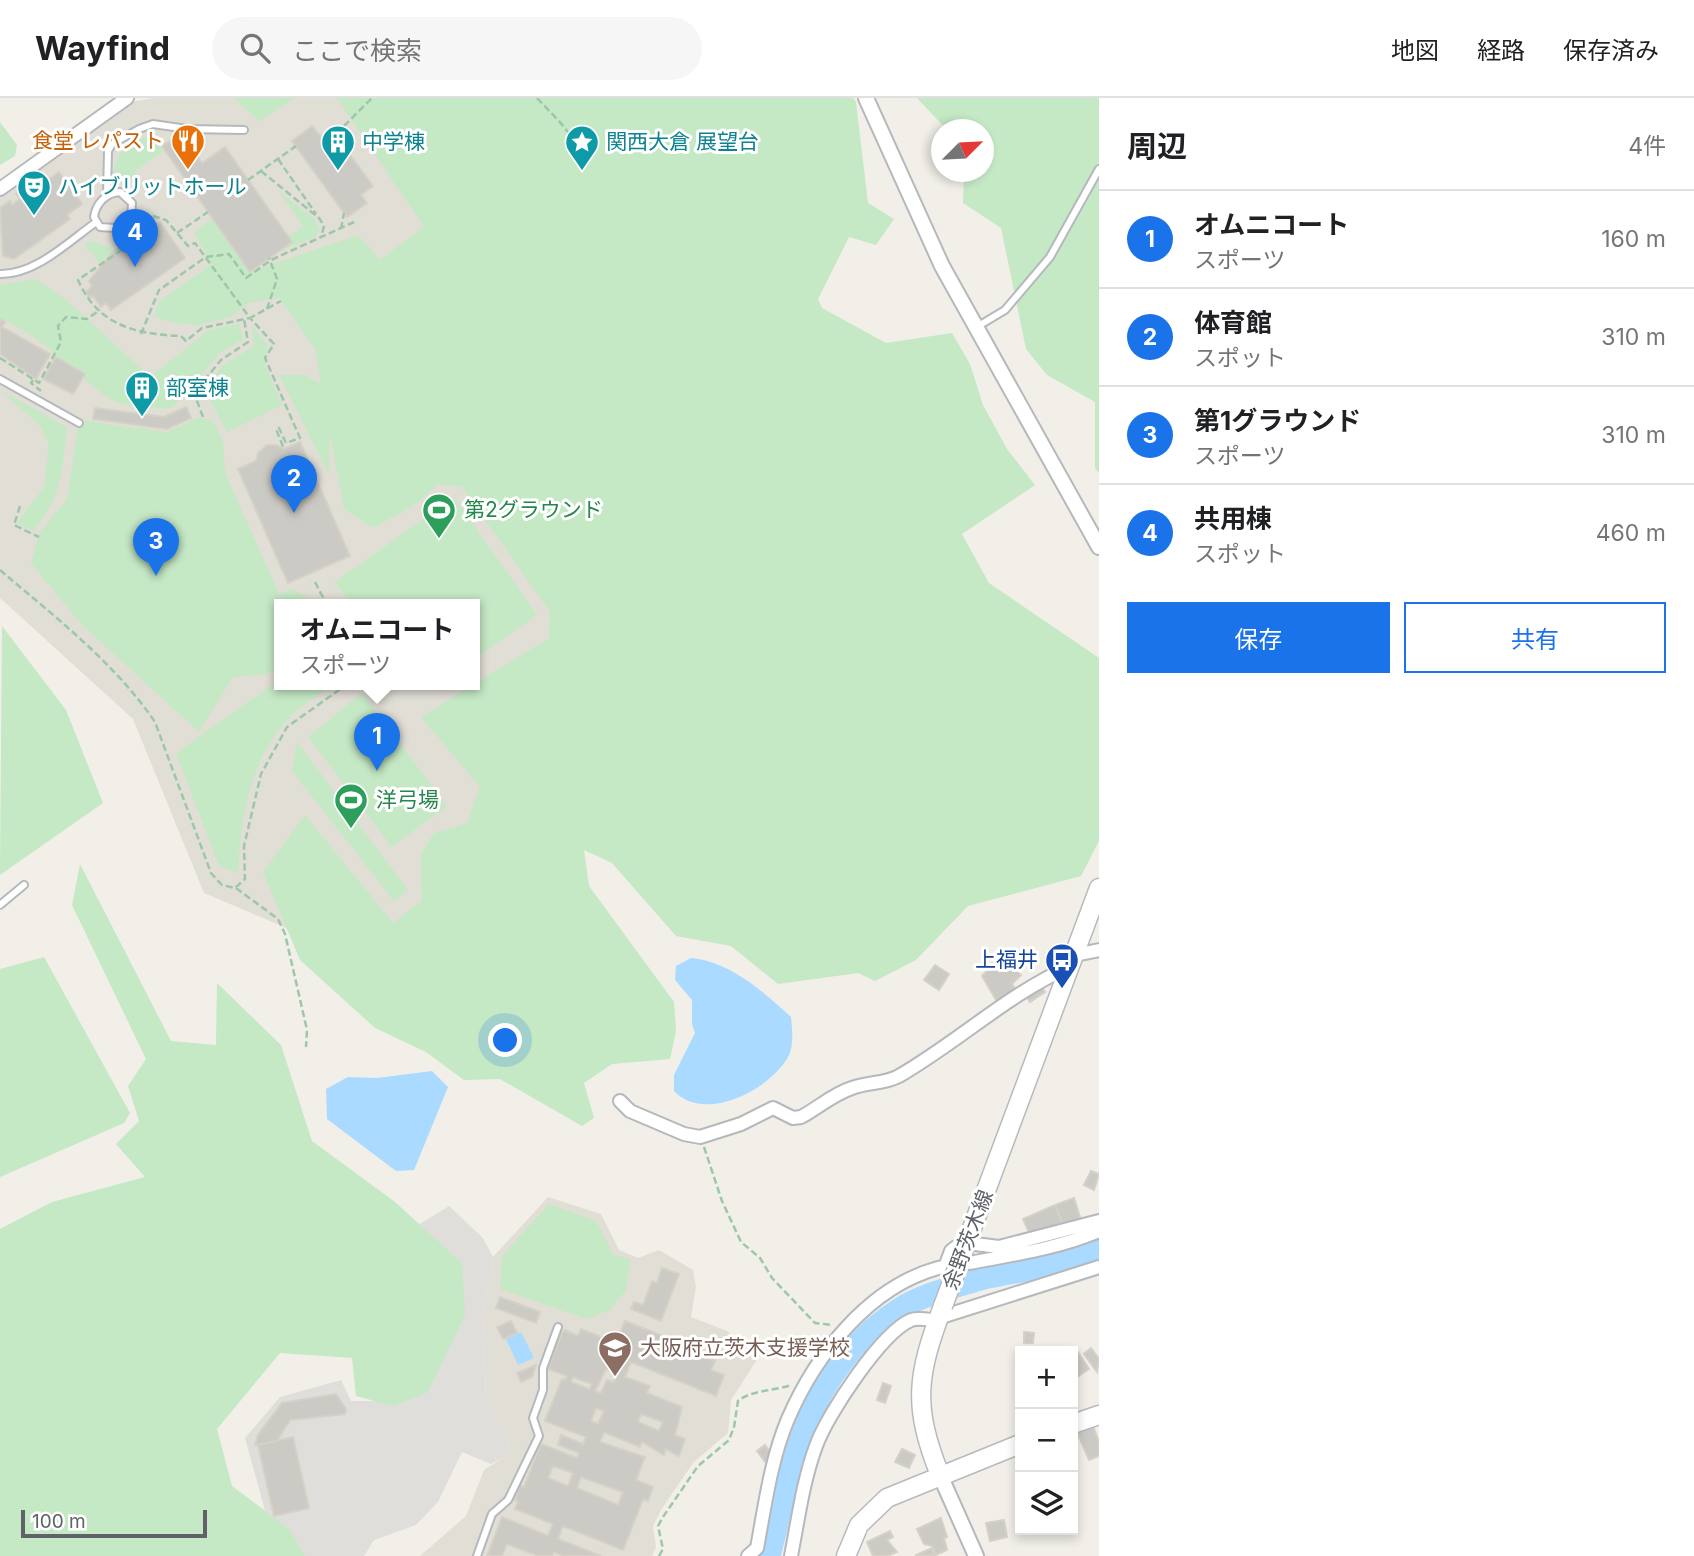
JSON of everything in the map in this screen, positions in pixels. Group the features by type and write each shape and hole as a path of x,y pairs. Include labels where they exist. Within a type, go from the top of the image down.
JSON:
{"main road":[{"name":"余野茨木線","path":"940,1475 922,1426 919,1401 927,1352 940,1315 953,1259 1073,960 1099,888"},
{"path":"1078,1422 1099,1415"},
{"path":"846,1556 859,1525 876,1505 905,1489 1015,1446"}],"street":[{"path":"0,189 127,98"},
{"path":"866,98 913,204 975,328 1099,547"},
{"path":"620,1101 630,1111 684,1134 700,1137 741,1124 773,1108 793,1118 801,1117 844,1091 890,1080 995,1013 1025,989 1073,960 1099,950"},
{"path":"975,1244 999,1247 1099,1221"},
{"path":"748,1556 757,1548 771,1474 788,1418 810,1378 848,1327 884,1293 909,1278 953,1259 1047,1248 1099,1231"},
{"path":"791,1556 815,1449 824,1426 873,1356 893,1333 911,1320 940,1315 1099,1267"},
{"path":"940,1475 976,1556"}],"lane":[{"path":"107,196 108,151 112,144 132,132 153,124 187,129 244,130"},
{"path":"975,328 1005,310 1050,257 1099,169"},
{"path":"115,192 124,194 132,202 133,214 125,224 105,228 95,223 96,206 107,196 115,192"},
{"path":"0,274 14,273 36,264 95,223"},
{"path":"0,379 79,423"},
{"path":"0,905 24,885"},
{"path":"477,1556 492,1514 508,1500 540,1436 533,1418 543,1390 543,1368 558,1327"}],"path":[{"path":"344,126 372,98"},
{"path":"537,98 569,131 579,150 582,172"},
{"path":"248,180 296,146"},
{"path":"278,159 324,226 321,238"},
{"path":"261,171 319,218"},
{"path":"177,233 208,212"},
{"path":"341,229 344,213"},
{"path":"153,216 166,220 188,246 195,243 250,318 274,344 265,358 300,438 286,443 279,428 276,429 284,449"},
{"path":"141,334 159,290 206,257 229,254 246,278 270,259 355,222"},
{"path":"121,240 123,249 78,280 86,298 100,310 141,334 181,336 186,341 202,328 250,318 281,301"},
{"path":"267,309 277,279 270,259"},
{"path":"0,358 39,383 61,342 58,326 66,317 87,319 100,310"},
{"path":"204,417 194,393 221,360 248,342 244,319"},
{"path":"20,506 14,525 39,537"},
{"path":"0,570 61,622 141,701 155,722 211,873 222,885 236,888 278,919 285,934 307,1030 306,1047"},
{"path":"315,582 324,599"},
{"path":"236,888 245,878 244,846 261,774 287,727 339,690"},
{"path":"700,1137 722,1201 741,1242 760,1258 772,1278 815,1323 848,1327"},
{"path":"659,1556 663,1549 658,1526 698,1466 732,1434 738,1401 750,1393 767,1393 810,1378"}],"shaded area":[{"path":"154,98 371,98 628,698 395,974 204,893 133,719 0,598 0,196 131,102"},
{"name":"大阪府立茨木支援学校","path":"548,1197 601,1214 619,1250 638,1258 659,1250 693,1270 696,1287 691,1317 727,1331 758,1358 731,1400 728,1433 693,1463 661,1510 653,1526 656,1547 652,1556 420,1556 466,1516 484,1470 503,1458 509,1445 486,1399 483,1315 493,1257"},
{"path":"449,1206 483,1238 493,1257 483,1315 486,1399 509,1445 503,1458 491,1464 462,1452 438,1502 416,1525 374,1540 364,1556 295,1556 269,1525 245,1438 280,1397 341,1380 351,1401 391,1401 415,1227"}],"green space":[{"path":"233,98 295,98 259,121"},
{"path":"337,98 853,98 856,102 868,203 894,219 876,245 849,237 818,299 822,308 886,343 952,333 970,364 983,405 1007,449 1035,485 962,534 989,583 1099,658 1099,841 1081,876 968,906 916,960 875,981 858,973 778,984 731,946 676,936 612,863 584,850 589,886 674,1002 676,1031 670,1059 612,1064 584,1083 594,1118 582,1126 500,1079 464,1080 426,1052 375,1028 300,960 263,872 305,815 393,923 422,901 421,854 434,833 467,823 480,787 421,717 465,690 480,690 480,681 549,638 550,612 462,487 438,484 416,504 373,528 344,509 330,433 329,475 279,375 304,375 321,384 315,349 279,298 248,303 230,317 198,325 174,323 154,316 159,301 212,264 194,233 212,218 250,272 358,235 380,260 424,227"},
{"path":"917,98 1099,98 1099,473 1095,468 1095,402 1047,375 1026,349 1001,228 963,203 964,182 994,182 994,119 937,119"},
{"path":"0,122 17,145 15,156 0,165"},
{"path":"154,134 165,150 134,172 143,185 140,187 127,177 113,176 121,153 131,143"},
{"path":"279,191 314,219 320,230 315,237 283,250 292,242 288,237 303,226"},
{"path":"92,241 114,251 99,263 93,253 88,252 85,244"},
{"path":"36,279 69,302 150,377 209,330 239,324 243,340 222,351 172,408 123,404 95,388 32,336 0,319 0,285"},
{"path":"252,325 268,346 265,365 282,405 227,432 205,390 222,366 254,346"},
{"path":"0,390 67,427 56,494 33,531 17,523 44,487 49,443 39,425"},
{"path":"199,417 213,421 223,441 225,473 279,594 292,589 307,599 274,599 274,670 266,674 233,677 199,732 82,625 31,563 40,532 67,499 79,420 167,432"},
{"name":"第2グラウンド","path":"454,497 537,615 480,655 480,599 347,599 335,582"},
{"path":"2,626 66,710 103,803 0,875"},
{"path":"274,684 274,690 326,690 294,713 276,734 256,770 245,810 238,873 219,866 176,753"},
{"path":"362,693 447,806 392,847 308,737"},
{"name":"洋弓場","path":"297,742 408,890 394,901 292,771"},
{"path":"80,864 171,1041 216,1045 217,983 281,1045 312,1141 395,1202 462,1263 465,1315 428,1392 393,1406 356,1396 352,1358 280,1353 217,1429 232,1486 289,1529 305,1556 0,1556 0,1229 52,1202 145,1177 116,1144 139,1121 128,1086 146,1059 72,905"},
{"path":"44,957 130,1113 124,1123 0,1177 0,969"},
{"path":"549,1204 596,1221 613,1254 630,1260 626,1290 610,1310 587,1319 500,1289 502,1256"}],"water":[{"path":"691,958 705,960 732,971 758,988 791,1017 792,1046 780,1068 753,1090 720,1103 703,1104 687,1100 674,1091 674,1075 695,1033 692,1024 692,1000 675,980 676,966"},
{"path":"432,1071 448,1087 414,1170 396,1171 327,1119 326,1089 348,1077 377,1078"},
{"path":"521,1332 534,1358 518,1365 506,1339"}],"building":[{"name":"中学棟","path":"312,126 324,140 334,133 373,186 361,195 367,203 347,217 292,141"},
{"path":"182,133 202,163 225,147 292,242 250,272 162,146"},
{"name":"ハイブリットホール","path":"59,172 82,204 67,215 70,219 14,259 3,256 0,208 10,201 12,205 20,199 16,194 32,182 36,188"},
{"path":"160,222 185,258 111,310 106,303 101,307 93,296 89,298 86,292 92,286 89,281 109,256 126,240"},
{"path":"0,319 5,322 2,327 50,354 36,379 0,354"},
{"path":"56,357 85,374 73,394 43,379"},
{"name":"部室棟","path":"186,407 191,418 167,429 93,419 95,408 164,417"},
{"path":"300,442 350,556 288,583 238,469 256,461 258,453 267,445 284,449"},
{"path":"1003,959 1021,975 1012,984 1018,993 999,1005 982,976 989,969 988,965"},
{"path":"935,965 949,974 939,990 924,980"},
{"path":"1039,983 1045,992 1030,1002 1024,993"},
{"path":"1091,1171 1099,1174 1094,1190 1084,1185"},
{"path":"1074,1198 1081,1220 1063,1226 1055,1205"},
{"path":"1055,1205 1062,1222 1030,1235 1023,1219"},
{"path":"662,1268 679,1274 661,1321 631,1309 634,1302 643,1305 652,1281 657,1283"},
{"path":"500,1297 540,1312 536,1323 496,1308"},
{"path":"511,1321 517,1333 503,1339 497,1327"},
{"path":"625,1321 703,1352 702,1356 715,1361 711,1370 724,1375 716,1396 631,1362 625,1377 650,1386 647,1393 682,1407 675,1435 685,1439 679,1456 666,1449 664,1455 642,1442 640,1447 604,1432 600,1442 645,1457 636,1480 653,1487 648,1501 643,1499 623,1550 563,1526 558,1539 601,1556 564,1556 554,1552 552,1556 538,1556 507,1544 502,1556 487,1556 502,1517 548,1536 553,1524 515,1509 520,1485 524,1487 541,1444 577,1458 579,1453 558,1445 561,1435 583,1444 586,1437 545,1421 562,1379 565,1380 567,1376 548,1369 562,1333 565,1330 578,1336 581,1329 609,1340 607,1346 613,1349 612,1353 619,1356 615,1366 619,1367 625,1352 614,1347","holes":["606,1369 617,1374 614,1382 607,1380 601,1393 595,1391","573,1377 592,1384 589,1389 571,1382","596,1408 604,1411 598,1424 591,1421","641,1414 663,1422 659,1431 638,1422","553,1466 573,1473 568,1486 548,1478","581,1477 623,1492 618,1505 577,1488"]},
{"path":"1024,1332 1034,1333 1033,1343 1024,1343"},
{"path":"1091,1348 1099,1359 1097,1372 1084,1354"},
{"path":"1078,1352 1089,1369 1078,1377"},
{"path":"536,1365 532,1377 521,1382 517,1373"},
{"path":"883,1383 891,1386 885,1403 877,1400"},
{"path":"336,1394 346,1409 345,1414 290,1420 277,1441 255,1445 258,1435 282,1403"},
{"path":"1093,1426 1099,1442 1099,1456 1089,1460 1078,1432"},
{"path":"293,1437 309,1508 274,1516 258,1445"},
{"path":"765,1445 773,1457 765,1462 757,1451"},
{"path":"902,1449 915,1455 909,1468 895,1462"},
{"path":"941,1518 947,1537 944,1538 947,1550 936,1555 932,1546 924,1544 917,1529"},
{"path":"1004,1520 1007,1537 990,1541 986,1523"},
{"path":"890,1531 893,1537 887,1540 897,1552 887,1556 873,1556 867,1542"},
{"path":"932,1548 935,1555 916,1555"}],"waterway":[{"path":"769,1556 787,1484 809,1418 844,1359 869,1333 900,1309 929,1295 989,1277 1055,1265 1099,1249"}],"place":[{"name":"食堂 レパスト","path":"188,171"},
{"name":"中学棟","path":"338,172"},
{"name":"関西大倉 展望台","path":"582,172"},
{"name":"ハイブリットホール","path":"34,217"},
{"name":"共用棟","path":"135,267"},
{"name":"部室棟","path":"142,418"},
{"name":"体育館","path":"294,513"},
{"name":"第2グラウンド","path":"439,540"},
{"name":"第1グラウンド","path":"156,576"},
{"name":"オムニコート","path":"377,771"},
{"name":"洋弓場","path":"351,830"},
{"name":"上福井","path":"1062,990"},
{"name":"大阪府立茨木支援学校","path":"615,1378"}]}
